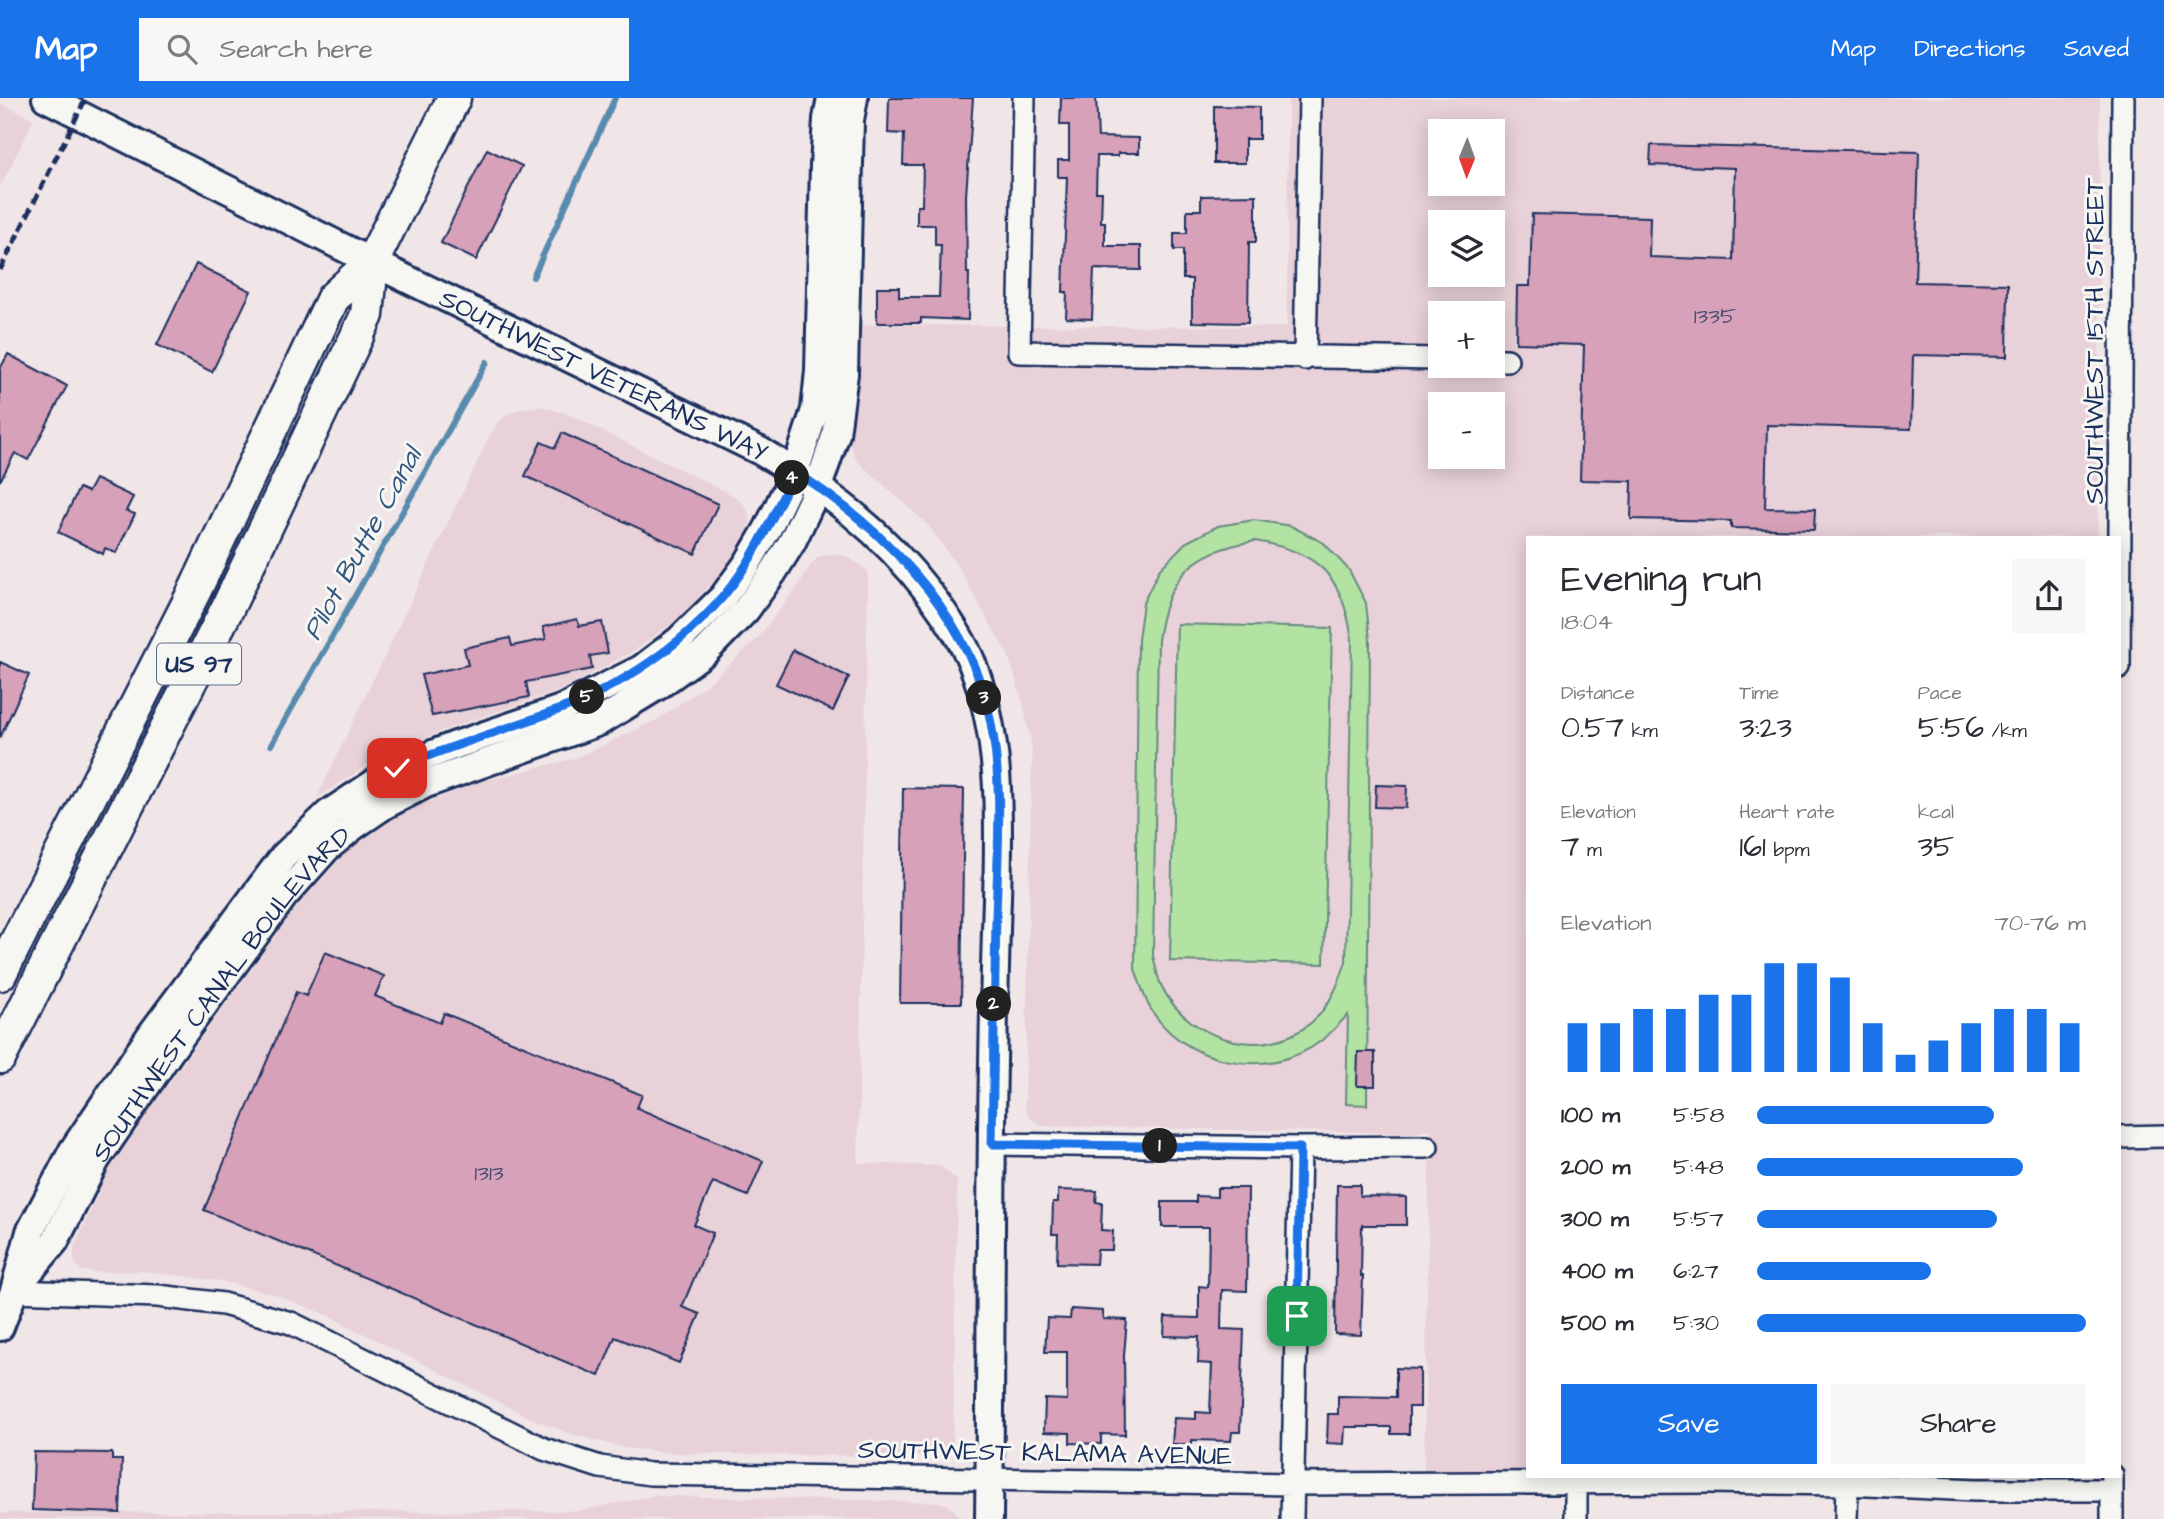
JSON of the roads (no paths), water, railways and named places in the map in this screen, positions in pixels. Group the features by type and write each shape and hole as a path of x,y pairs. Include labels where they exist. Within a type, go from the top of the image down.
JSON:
{"highway":[{"name":"US 97","path":"0,974 195,590 333,298 372,262 454,98"},
{"name":"US 97","path":"0,1057 228,607 367,315 372,262"}],"main road":[{"name":"SOUTHWEST VETERANS WAY","path":"46,98 372,262 755,449 818,486 882,538 943,612 971,660 988,709 996,768 998,828 989,1519"},
{"name":"SOUTHWEST CANAL BOULEVARD","path":"0,1328 14,1291 30,1231 85,1130 282,857 329,813 397,768 561,709 641,669 679,640 723,597 747,564 795,472 815,410 819,371 824,153 831,98"},
{"name":"SOUTHWEST CANAL BOULEVARD","path":"14,1291 55,1241 96,1160 172,1050 284,896 326,849 385,805 426,784 599,722 658,686 705,652 746,610 772,574 792,542 818,486 836,434 844,374 850,120 854,98"}],"street":[{"path":"1024,98 1019,352 1305,359 1428,359"},
{"path":"1305,359 1310,98"},
{"name":"SOUTHWEST 15TH STREET","path":"2120,536 2123,98"},
{"path":"2121,1137 2164,1136"},
{"path":"992,1144 1427,1147"},
{"path":"1292,1519 1300,1148"},
{"name":"SOUTHWEST KALAMA AVENUE","path":"14,1291 158,1296 223,1304 291,1323 544,1449 600,1467 650,1474 1293,1484 1708,1482 1847,1484 1975,1490 2112,1483"},
{"path":"1576,1483 1576,1519"},
{"path":"2112,1483 2112,1519"},
{"path":"1846,1519 1847,1484"}],"waterway":[{"name":"Pilot Butte Canal","path":"533,277 615,98"},
{"name":"Pilot Butte Canal","path":"271,745 487,362"}],"railway":[{"path":"0,270 86,98"}]}
